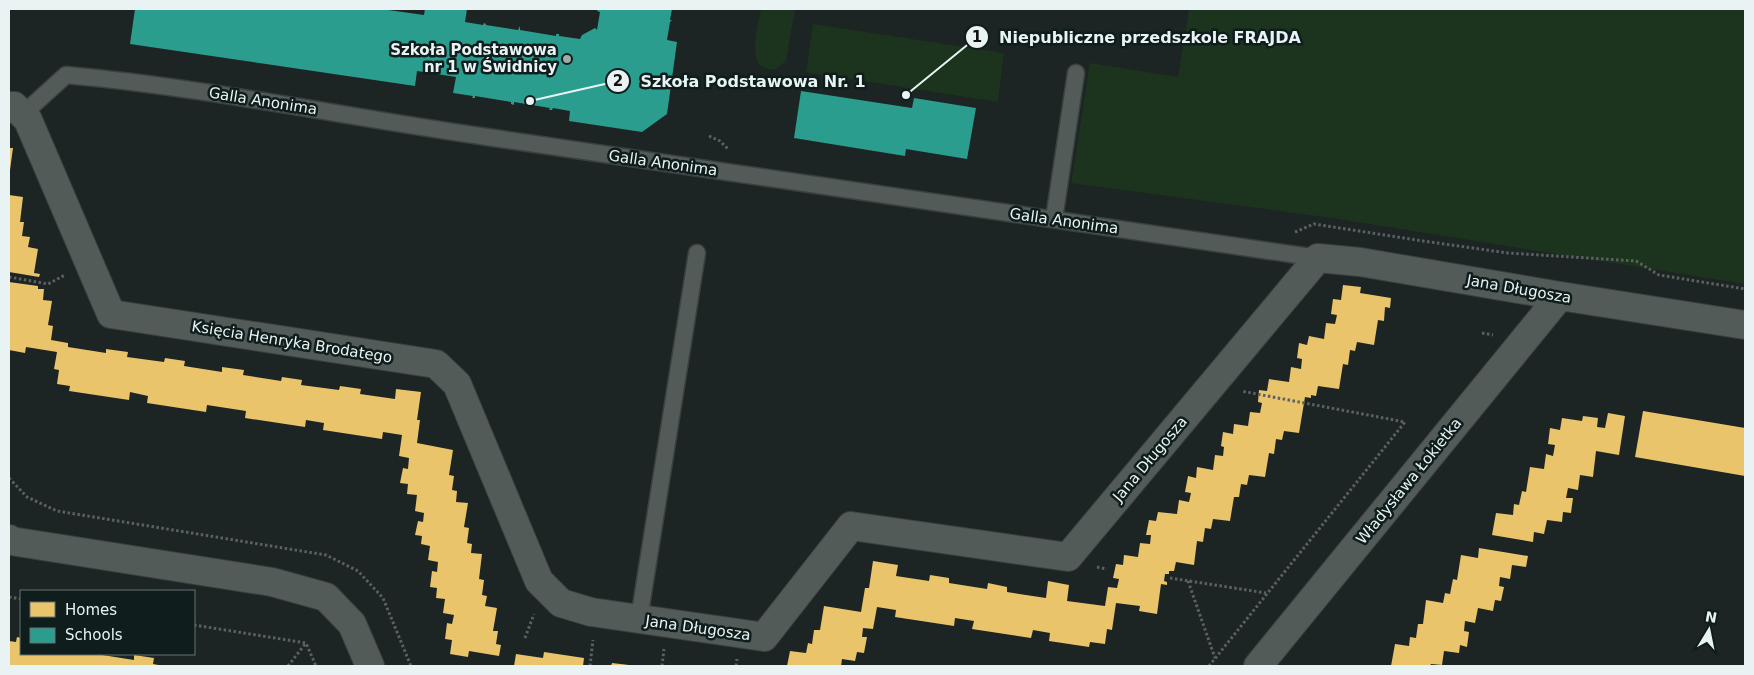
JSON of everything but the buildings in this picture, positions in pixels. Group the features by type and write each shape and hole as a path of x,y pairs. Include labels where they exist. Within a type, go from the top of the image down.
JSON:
{"street":[{"name":"Księcia Henryka Brodatego","path":"16,110 28,120 111,314 436,364 457,384 539,581 561,603"},
{"name":"Jana Długosza","path":"561,603 591,612 764,637 851,526 1068,557 1318,258 1360,262 1745,325"},
{"name":"Władysława Łokietka","path":"1258,666 1560,296"},
{"path":"9,539 11,541 272,582 326,597 352,624 370,666"}],"lane":[{"path":"1054,220 1076,73"},
{"name":"Galla Anonima","path":"16,110 66,75 111,79 209,92 490,138 1318,258"},
{"path":"639,619 697,252"}],"path":[{"path":"9,277 48,284 73,272"},
{"path":"1208,666 1405,422 1259,394"},
{"path":"1170,578 1266,593"},
{"path":"1188,581 1215,658"},
{"path":"525,638 535,610"},
{"path":"195,625 306,643"},
{"path":"590,666 594,634"},
{"path":"288,666 306,643"},
{"path":"306,643 316,666"},
{"path":"662,666 664,646"}],"green space":[{"path":"761,9 795,9 786,61 774,70 762,66 756,59 755,45"},
{"path":"1189,9 1745,9 1745,284 1332,218 1071,183 1090,63 1178,77"},
{"path":"813,24 1004,53 998,102 806,72"}],"place":[{"name":"Szkoła Podstawowa nr 1 w Świdnicy","path":"567,59"},
{"name":"Niepubliczne przedszkole FRAJDA","path":"906,95"},
{"name":"Szkoła Podstawowa Nr. 1","path":"530,101"}]}
